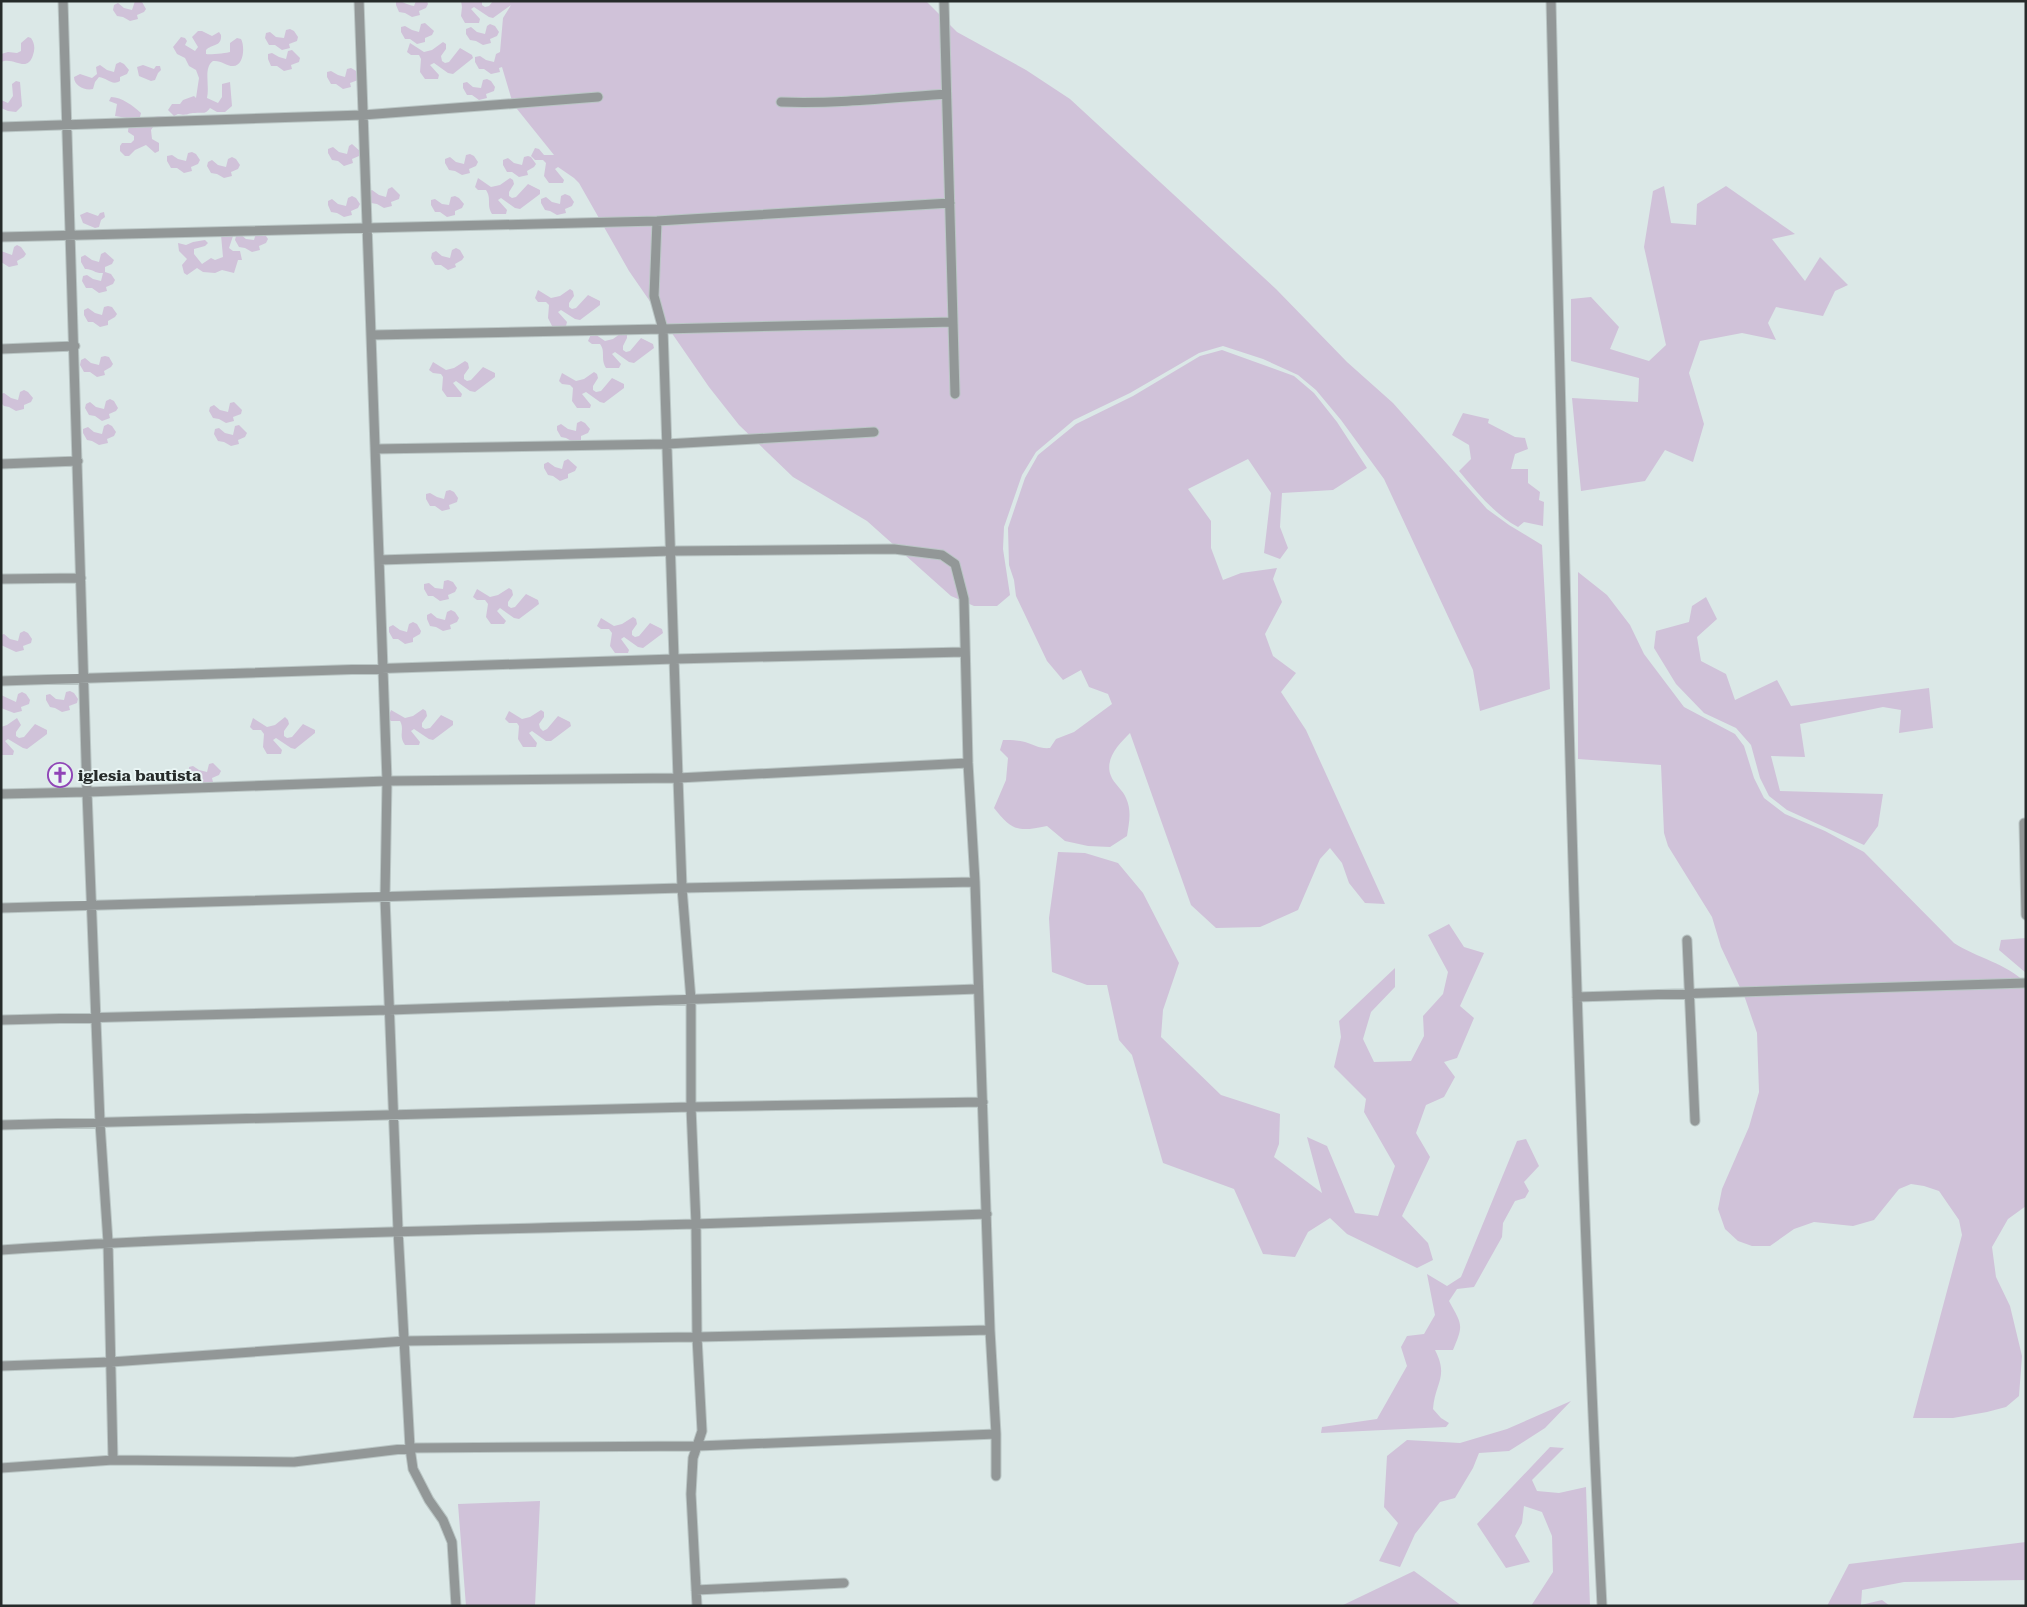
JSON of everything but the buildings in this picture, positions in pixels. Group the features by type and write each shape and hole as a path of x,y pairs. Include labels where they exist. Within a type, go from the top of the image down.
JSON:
{"street":[{"path":"63,1 66,125 72,234 87,792 100,1123 108,1242 113,1460"},
{"path":"359,1 387,781 385,898 398,1230 410,1448 413,1469 443,1520 452,1542 456,1606"},
{"path":"944,1 954,394"},
{"path":"1551,1 1577,997 1591,1385 1602,1606"},
{"path":"781,102 834,103 946,94"},
{"path":"1,127 363,115 598,97"},
{"path":"1,237 657,221 950,203"},
{"path":"657,221 654,296 664,329 682,888 691,1000 691,1107 696,1224 697,1337 702,1431 693,1458 691,1494 697,1606"},
{"path":"371,335 953,322"},
{"path":"1,349 75,346"},
{"path":"375,449 667,444 874,432"},
{"path":"1,464 78,461"},
{"path":"379,560 672,551 894,548 942,555 955,564 964,599 968,763 975,882 996,1476"},
{"path":"1,579 81,578"},
{"path":"1,681 964,652"},
{"path":"1,794 387,781 678,778 968,763"},
{"path":"2024,823 2026,915"},
{"path":"1,908 682,888 975,882"},
{"path":"1687,940 1695,1121"},
{"path":"1577,997 2026,982"},
{"path":"1,1020 389,1010 978,989"},
{"path":"1,1125 691,1107 983,1102"},
{"path":"1,1250 108,1242 398,1230 696,1224 988,1214"},
{"path":"1,1366 111,1362 405,1341 990,1330"},
{"path":"1,1468 113,1460 294,1462 410,1448 698,1446 996,1434"},
{"path":"696,1590 844,1583"}],"shaded area":[{"path":"135,1 142,2 146,9 137,15 138,19 130,21 117,16 113,10 114,5 118,3 124,8 132,10"},
{"path":"396,1 414,6 416,1 427,1 428,4 426,8 419,11 420,15 412,17 399,12"},
{"path":"461,1 482,1 482,5 485,7 489,6 493,1 926,1 957,32 1026,70 1070,99 1276,289 1347,362 1393,403 1487,509 1542,545 1550,689 1480,711 1473,670 1384,479 1341,420 1316,390 1298,375 1263,359 1223,346 1199,353 1130,393 1074,420 1036,452 1022,475 1004,527 1003,549 1010,595 997,606 974,606 951,596 867,521 793,477 739,425 709,387 629,271 579,183 558,167 555,169 564,180 563,183 549,183 544,176 546,163 543,160 535,160 531,156 535,148 539,149 544,155 554,155 513,104 502,67 499,68 500,72 491,74 484,69 479,69 475,62 475,57 480,56 494,62 496,54 500,52 503,18 511,5 493,18 474,7 471,9 480,19 479,23 465,23 461,16"},
{"path":"425,23 434,31 432,35 425,38 425,42 417,44 410,39 405,39 401,32 401,27 405,26 419,32 421,24"},
{"path":"490,24 495,26 499,32 497,36 490,39 491,43 483,45 470,40 466,34 466,29 471,27 477,32 485,34 487,26"},
{"path":"290,29 298,37 297,41 289,44 290,48 282,50 275,45 269,45 265,38 266,33 270,32 276,37 284,38 286,30"},
{"path":"198,31 212,36 219,32 221,35 220,42 208,48 206,54 230,52 230,43 237,38 241,39 243,55 237,65 233,66 213,61 207,72 207,98 218,103 222,97 222,84 230,82 232,106 225,112 217,112 210,108 204,113 178,114 174,116 168,110 172,104 180,104 183,100 194,96 196,98 199,78 196,70 189,66 185,58 177,54 173,47 181,37 187,41 185,45 195,51 198,47 192,37"},
{"path":"28,37 31,38 34,46 34,53 30,61 24,64 11,61 1,62 1,54 21,51 21,43"},
{"path":"443,42 446,44 446,49 441,56 442,61 445,63 449,62 460,48 472,55 473,58 453,74 448,73 434,63 430,65 439,75 438,79 425,79 420,72 421,59 419,55 411,55 407,52 410,43 424,52 432,50"},
{"path":"292,50 300,58 299,62 291,65 292,69 284,71 277,66 271,66 268,54 272,53 286,59 288,51"},
{"path":"120,62 129,70 127,74 120,77 120,81 114,83 99,77 93,89 90,89 80,87 74,80 74,77 80,74 92,78 97,74 96,67 100,65 114,72 116,64"},
{"path":"143,65 154,69 156,66 160,66 161,70 155,80 151,81 139,76 137,67"},
{"path":"351,68 358,72 358,80 350,83 351,87 343,89 336,84 331,84 327,77 327,72 331,71 345,77 347,69"},
{"path":"487,79 495,87 494,91 486,94 487,98 479,100 472,95 467,95 463,88 463,83 467,82 473,87 481,88 483,80"},
{"path":"16,81 20,82 22,106 16,112 8,111 1,108 1,100 8,103 13,96 12,84"},
{"path":"111,97 123,100 138,110 141,113 139,121 166,116 167,121 165,124 153,127 151,130 152,139 159,143 159,151 155,153 146,145 135,150 129,156 125,156 120,151 122,143 131,143 134,140 134,136 128,132 129,121 127,118 115,116 117,104 109,101"},
{"path":"352,144 361,152 359,156 352,159 353,163 344,166 338,161 332,160 328,153 328,149 333,147 339,152 347,154 349,146"},
{"path":"192,152 200,160 198,164 191,167 192,171 184,173 177,168 171,168 167,161 167,156 172,155 186,161 188,153"},
{"path":"470,154 478,162 476,166 469,169 470,173 462,175 449,170 445,163 445,159 450,157 456,162 464,164 466,155"},
{"path":"528,156 536,164 527,171 528,175 519,177 512,172 507,172 503,165 503,160 508,158 514,163 522,165 524,157"},
{"path":"232,157 240,165 238,169 231,172 232,176 224,178 211,173 207,166 208,162 212,160 218,165 226,167 228,159"},
{"path":"478,178 491,187 500,185 510,178 514,184 509,192 509,196 512,198 516,197 528,184 540,190 540,194 520,209 515,208 501,198 498,200 507,210 506,214 492,214 486,190 478,190 475,187"},
{"path":"1664,186 1671,223 1696,225 1697,204 1726,186 1795,234 1772,239 1805,281 1820,257 1848,285 1835,291 1823,316 1776,307 1768,323 1776,340 1742,333 1700,341 1689,373 1704,424 1693,462 1665,450 1645,481 1581,491 1572,398 1638,402 1639,378 1571,361 1571,299 1591,297 1619,327 1610,349 1649,361 1666,345 1644,247 1653,191"},
{"path":"392,187 400,195 399,199 391,202 392,206 384,208 371,203 369,200 368,192 372,190 386,197 388,189"},
{"path":"565,194 570,196 574,202 572,206 565,209 566,213 557,215 545,210 541,203 541,199 546,197 552,202 560,204 561,196"},
{"path":"352,196 360,204 358,208 351,211 352,215 344,217 331,212 328,201 332,199 338,204 346,206 348,198"},
{"path":"455,196 464,204 462,208 455,211 455,215 447,217 440,212 435,212 431,205 431,200 435,199 442,204 449,205 451,197"},
{"path":"87,212 98,216 104,212 105,217 101,220 99,227 95,228 83,223 80,215"},
{"path":"231,233 233,236 229,248 233,251 240,251 242,260 238,260 234,273 222,270 215,273 203,272 197,268 187,275 184,273 182,265 187,259 179,251 178,243 186,245 205,240 208,243 205,246 194,249 194,254 202,264 211,258 215,260 223,257 221,235"},
{"path":"256,233 264,233 268,239 266,243 259,246 260,250 252,252 239,247 235,240 236,236 240,234 246,239 254,240"},
{"path":"17,245 26,254 17,261 18,265 9,267 1,262 1,251 12,255 14,247"},
{"path":"456,248 460,250 464,257 455,264 456,267 448,270 441,265 435,265 431,258 432,253 436,251 442,256 450,258 452,250"},
{"path":"105,252 114,260 112,264 105,267 105,272 111,274 115,280 113,284 106,287 107,291 99,293 92,288 86,288 82,281 83,276 87,275 101,281 103,273 85,269 81,262 81,257 85,255 99,262 101,254"},
{"path":"570,289 573,291 574,296 569,303 569,307 572,309 576,308 588,295 600,301 600,305 580,320 561,310 558,312 567,322 566,326 552,326 548,318 549,305 546,302 538,302 535,298 538,290 551,298 560,296"},
{"path":"104,307 112,307 117,314 108,321 108,325 100,327 93,322 88,322 84,315 84,310 88,308 102,315"},
{"path":"624,331 627,334 627,338 623,350 626,352 630,351 641,338 653,344 654,348 634,363 629,362 615,352 612,354 621,364 619,368 606,368 600,344 592,344 588,341 592,332 605,341 613,339"},
{"path":"1222,350 1294,376 1314,393 1337,422 1367,468 1333,490 1282,493 1280,527 1288,548 1280,559 1264,553 1271,493 1248,459 1188,489 1211,521 1211,548 1223,580 1241,573 1277,568 1273,579 1282,602 1265,634 1273,656 1296,673 1281,692 1306,730 1385,904 1365,903 1349,883 1342,863 1330,848 1320,859 1298,910 1260,927 1216,928 1191,905 1130,733 1114,752 1109,764 1109,770 1114,782 1125,795 1129,812 1127,836 1110,847 1088,846 1065,841 1047,826 1029,829 1016,828 1006,821 994,808 1006,780 1008,758 1000,750 1003,740 1025,742 1050,748 1056,739 1074,732 1112,704 1108,694 1089,687 1081,670 1063,680 1047,661 1016,596 1014,580 1009,565 1008,528 1025,478 1038,455 1076,424 1133,396 1200,356"},
{"path":"101,357 109,357 113,364 104,371 105,375 97,377 90,372 84,372 80,365 81,360 85,358 91,363 99,365"},
{"path":"465,361 468,363 469,368 464,375 464,379 467,381 471,380 483,367 495,373 495,377 475,392 470,391 456,381 453,383 462,394 461,397 447,397 442,390 443,377 441,374 433,373 429,370 433,362 446,370 454,368"},
{"path":"594,372 598,378 593,386 593,390 596,392 601,391 612,378 624,384 624,388 604,403 586,392 582,394 591,405 590,408 577,408 572,401 573,388 559,381 562,373 576,381 584,379"},
{"path":"24,390 33,398 31,402 24,405 24,409 16,411 1,403 1,394 4,393 18,400 20,392"},
{"path":"110,399 114,401 118,408 109,414 110,418 102,421 95,416 89,415 85,408 86,404 90,402 96,407 104,409 106,401"},
{"path":"234,402 242,410 241,414 233,417 234,421 226,423 213,418 209,411 210,407 214,405 220,410 228,412 230,403"},
{"path":"1463,413 1489,419 1488,423 1515,437 1525,438 1528,449 1515,454 1511,469 1528,469 1528,483 1540,492 1539,500 1544,502 1543,526 1524,522 1518,527 1509,522 1486,502 1459,471 1471,459 1469,445 1452,435"},
{"path":"581,421 590,429 588,433 581,436 581,440 573,442 561,437 557,430 557,426 561,424 568,429 576,431 577,423"},
{"path":"108,424 116,432 114,436 107,439 108,443 99,445 87,440 83,433 83,429 88,427 94,432 102,434 104,426"},
{"path":"239,425 247,433 245,437 238,440 239,444 231,446 218,441 214,434 215,429 219,428 225,433 233,435 235,426"},
{"path":"568,459 577,467 575,471 568,474 568,478 560,481 548,475 544,468 544,464 548,462 562,469 564,461"},
{"path":"450,490 458,498 457,502 449,505 450,509 442,511 435,506 430,506 426,499 426,494 430,493 444,499 446,491"},
{"path":"1578,572 1607,595 1630,625 1644,654 1684,707 1735,734 1744,746 1754,778 1764,798 1785,814 1825,831 1864,852 1954,943 2010,970 2026,983 2026,1206 2008,1219 1992,1247 1996,1277 2010,1306 2022,1356 2019,1396 2006,1407 1953,1418 1913,1418 1962,1235 1959,1220 1939,1191 1911,1184 1899,1189 1874,1220 1853,1226 1814,1222 1794,1229 1770,1246 1752,1246 1738,1241 1725,1229 1718,1209 1722,1189 1749,1127 1759,1092 1757,1033 1745,998 1721,947 1712,917 1668,846 1664,833 1661,765 1578,759"},
{"path":"444,581 453,582 457,588 455,592 448,595 449,599 440,601 433,596 428,596 424,589 424,584 429,583 435,588 443,589"},
{"path":"509,588 512,590 513,595 508,602 508,606 511,608 515,607 526,594 538,600 539,604 519,619 514,618 500,608 497,611 506,621 504,624 491,624 486,617 488,604 485,600 477,600 473,597 477,589 490,597 498,595"},
{"path":"1706,597 1717,619 1697,637 1701,661 1726,674 1735,700 1777,680 1791,706 1929,688 1933,728 1899,733 1901,710 1883,707 1800,724 1805,757 1771,756 1780,791 1883,794 1878,826 1864,845 1787,810 1769,796 1760,778 1751,745 1736,728 1704,713 1676,684 1654,648 1656,631 1689,622 1692,606"},
{"path":"451,610 459,618 457,622 450,625 451,629 443,631 430,626 427,615 431,613 437,618 445,620 447,612"},
{"path":"633,617 636,619 637,624 632,631 632,635 635,637 639,636 650,623 662,629 663,633 643,648 638,647 624,637 621,639 629,650 628,653 615,653 610,646 612,633 609,629 601,629 597,626 601,618 614,626 622,624"},
{"path":"413,622 417,624 421,631 420,634 413,638 413,642 405,644 398,639 393,639 389,632 389,627 393,625 407,632 409,624"},
{"path":"24,631 32,639 31,643 23,646 24,650 16,652 1,645 1,635 4,634 10,639 18,641 20,633"},
{"path":"70,691 78,699 77,703 69,706 70,710 62,712 50,707 46,700 46,695 50,694 56,699 64,700 66,692"},
{"path":"22,692 30,700 29,704 21,707 22,711 14,713 1,708 1,695 16,702 18,694"},
{"path":"423,709 426,711 427,716 422,723 422,727 425,729 430,728 441,715 453,721 453,725 433,740 414,729 411,731 420,742 419,745 405,745 402,738 400,721 391,721 388,718 391,710 405,718 413,716"},
{"path":"541,710 544,712 544,717 539,724 543,731 558,716 570,722 571,726 551,741 546,741 532,731 529,733 537,743 536,747 523,747 518,739 519,726 517,723 509,723 505,719 509,711 522,719 530,717"},
{"path":"285,717 289,724 284,731 284,736 287,738 292,737 303,724 315,730 315,733 295,749 276,738 273,740 282,750 281,754 267,754 263,747 264,734 261,730 253,730 250,727 253,718 267,727 275,725"},
{"path":"17,718 21,725 16,732 16,736 19,738 24,737 35,724 47,730 47,734 27,749 8,739 5,741 14,751 13,755 1,755 1,727"},
{"path":"213,763 221,771 219,775 212,778 213,782 205,784 198,779 192,779 189,767 193,766 207,772 209,764"},
{"path":"1058,852 1085,853 1118,863 1143,893 1179,963 1163,1010 1161,1037 1221,1095 1280,1114 1279,1144 1274,1157 1322,1193 1307,1137 1327,1146 1355,1213 1378,1216 1395,1166 1364,1112 1366,1099 1334,1067 1341,1037 1339,1021 1395,968 1395,987 1371,1012 1363,1039 1374,1062 1411,1061 1424,1036 1423,1016 1443,994 1448,972 1428,935 1449,924 1464,947 1484,953 1460,1006 1474,1018 1457,1058 1444,1062 1455,1077 1444,1097 1426,1105 1416,1133 1430,1157 1402,1216 1428,1243 1433,1260 1417,1268 1347,1234 1330,1218 1308,1232 1295,1257 1263,1254 1234,1189 1163,1163 1132,1055 1119,1040 1107,985 1087,985 1052,972 1049,918"},
{"path":"2026,938 2026,973 1999,950 2001,940"},
{"path":"1526,1139 1539,1166 1524,1182 1529,1191 1525,1198 1515,1201 1503,1223 1502,1237 1474,1287 1457,1289 1449,1301 1460,1325 1459,1335 1453,1350 1435,1350 1441,1367 1441,1374 1433,1409 1441,1418 1449,1423 1446,1427 1321,1433 1322,1427 1377,1419 1407,1366 1401,1347 1407,1336 1424,1334 1435,1315 1427,1274 1447,1286 1461,1277 1517,1141"},
{"path":"1571,1401 1545,1428 1509,1451 1479,1453 1473,1468 1455,1498 1440,1502 1415,1534 1400,1567 1379,1561 1398,1523 1384,1507 1387,1456 1407,1440 1460,1443 1507,1429"},
{"path":"1550,1447 1564,1448 1532,1480 1537,1491 1559,1493 1586,1487 1590,1606 1531,1606 1553,1572 1552,1536 1542,1512 1524,1506 1522,1523 1515,1536 1530,1562 1506,1568 1477,1524"},
{"path":"540,1501 535,1606 466,1606 458,1504"},
{"path":"2026,1542 2026,1580 1904,1582 1862,1590 1861,1605 1882,1600 1890,1606 1827,1606 1849,1564"},
{"path":"1414,1571 1462,1606 1341,1606"}],"place":[{"name":"iglesia bautista","path":"60,775"}]}
